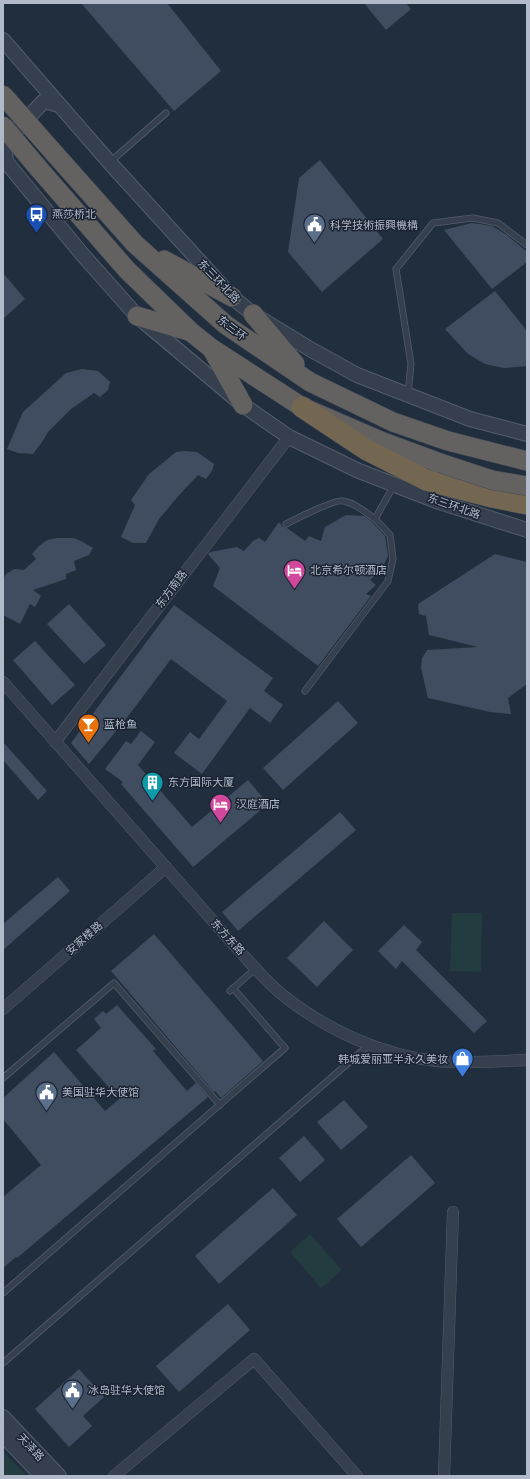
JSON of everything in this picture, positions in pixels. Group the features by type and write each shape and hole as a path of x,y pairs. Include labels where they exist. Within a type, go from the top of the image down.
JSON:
{"highway":[{"name":"东三环","path":"3,95 135,244 226,325 310,382 393,422 448,441 527,461"},
{"path":"3,126 127,270 191,332 211,348 367,450 426,480 492,497 527,504"},
{"path":"135,244 232,297"},
{"path":"253,314 310,382"},
{"path":"137,316 191,332"},
{"path":"211,348 243,405"},
{"path":"302,407 384,442 440,463 492,480 527,486"}],"street":[{"name":"东三环北路","path":"3,40 110,163 232,297 253,314 310,350 357,375 470,418 527,434"},
{"path":"4,160 4,143 44,101 59,105"},
{"name":"东三环北路","path":"4,160 137,316 243,405 289,437 359,471 439,502 527,529"},
{"name":"东方南路","path":"54,742 289,437"},
{"name":"东方东路","path":"3,682 54,742 256,968 284,996 300,1008 349,1036 396,1053 436,1061 527,1060"},
{"name":"安家楼路","path":"3,1009 166,867"},
{"path":"444,1476 453,1212"},
{"path":"114,1476 254,1359 357,1476"},
{"name":"天泽路","path":"3,1417 59,1476"},
{"name":"天泽路","path":"3,1435 42,1476"}],"lane":[{"path":"110,163 166,113"},
{"path":"408,394 411,364 396,269 433,223 473,218 498,223 527,245"},
{"path":"375,518 394,484"},
{"path":"286,524 341,500 357,506 375,518 390,535 393,559 388,581 305,691"},
{"path":"3,1293 286,1048 232,990 256,968"},
{"path":"3,1078 114,983 220,1105"},
{"path":"3,1363 369,1044"}],"green space":[{"path":"452,913 482,913 481,972 450,971"},
{"path":"310,1234 342,1270 321,1288 290,1252"},
{"path":"3,1451 27,1476 3,1476"}],"building":[{"path":"81,3 167,3 221,71 174,111"},
{"path":"364,3 406,3 411,9 386,30"},
{"path":"320,160 383,239 322,292 288,252 299,178"},
{"path":"472,223 492,226 507,235 527,252 527,262 492,289 444,230"},
{"path":"3,273 25,299 3,319"},
{"path":"495,291 527,331 527,366 504,368 485,364 468,354 445,329"},
{"path":"82,369 98,371 110,382 108,390 100,397 94,393 71,409 48,432 33,454 18,453 7,449 23,412 66,373"},
{"path":"176,452 197,452 214,464 212,471 206,479 198,475 181,493 159,519 146,543 133,543 121,537 135,505 131,500 149,474"},
{"name":"北京希尔顿酒店","path":"346,515 364,516 372,522 385,536 388,556 382,569 370,580 376,585 366,594 371,596 318,666 213,586 220,568 208,554 210,552 237,547 244,551 253,541 259,538 265,542 279,522 283,527 287,528 305,541 309,536 321,541 325,527"},
{"path":"57,538 74,538 93,548 89,555 74,561 76,570 66,574 66,579 33,590 41,596 35,607 30,604 20,624 3,615 3,579 6,574 14,569 24,570 36,559 32,554 39,546 47,540"},
{"path":"495,554 527,562 527,684 508,698 511,714 490,712 428,698 421,668 422,658 427,650 478,647 429,635 426,616 419,614 418,604"},
{"path":"69,604 106,645 84,664 47,624"},
{"path":"174,605 273,678 264,691 283,705 270,723 250,708 202,774 174,753 190,732 199,739 227,701 171,659 126,719 89,764 71,743"},
{"path":"35,641 75,685 52,705 13,660"},
{"path":"338,701 358,723 283,790 263,768"},
{"path":"141,731 155,742 138,765 192,827 248,780 268,804 193,867 121,784 123,782 105,769 126,741 131,744"},
{"path":"3,742 47,791 38,800 3,760"},
{"path":"340,812 356,830 238,931 222,912"},
{"path":"58,877 70,891 3,950 3,924"},
{"path":"324,921 353,950 317,987 287,958"},
{"path":"404,925 422,942 416,950 487,1021 474,1033 402,961 396,969 378,951"},
{"path":"154,934 263,1061 221,1098 215,1091 214,1092 111,971"},
{"path":"117,1005 156,1049 153,1051 187,1091 196,1083 208,1097 17,1258 16,1257 3,1268 3,1197 41,1165 3,1119 3,1098 54,1052 105,1111 119,1099 76,1050 101,1028 94,1019 103,1011 106,1014"},
{"path":"344,1100 368,1127 341,1150 317,1122"},
{"path":"304,1136 325,1160 300,1182 279,1158"},
{"path":"411,1155 435,1183 361,1247 337,1219"},
{"path":"273,1188 297,1215 219,1284 195,1256"},
{"path":"228,1304 250,1330 179,1392 156,1366"},
{"path":"79,1369 104,1397 83,1416 92,1426 69,1447 35,1409"}],"place":[{"name":"燕莎桥北","path":"37,234"},
{"name":"科学技術振興機構","path":"315,244"},
{"name":"北京希尔顿酒店","path":"294,590"},
{"name":"蓝枪鱼","path":"88,744"},
{"name":"东方国际大厦","path":"153,802"},
{"name":"汉庭酒店","path":"220,824"},
{"name":"韩城爱丽亚半永久美妆","path":"463,1078"},
{"name":"美国驻华大使馆","path":"46,1112"},
{"name":"冰岛驻华大使馆","path":"73,1410"}]}
